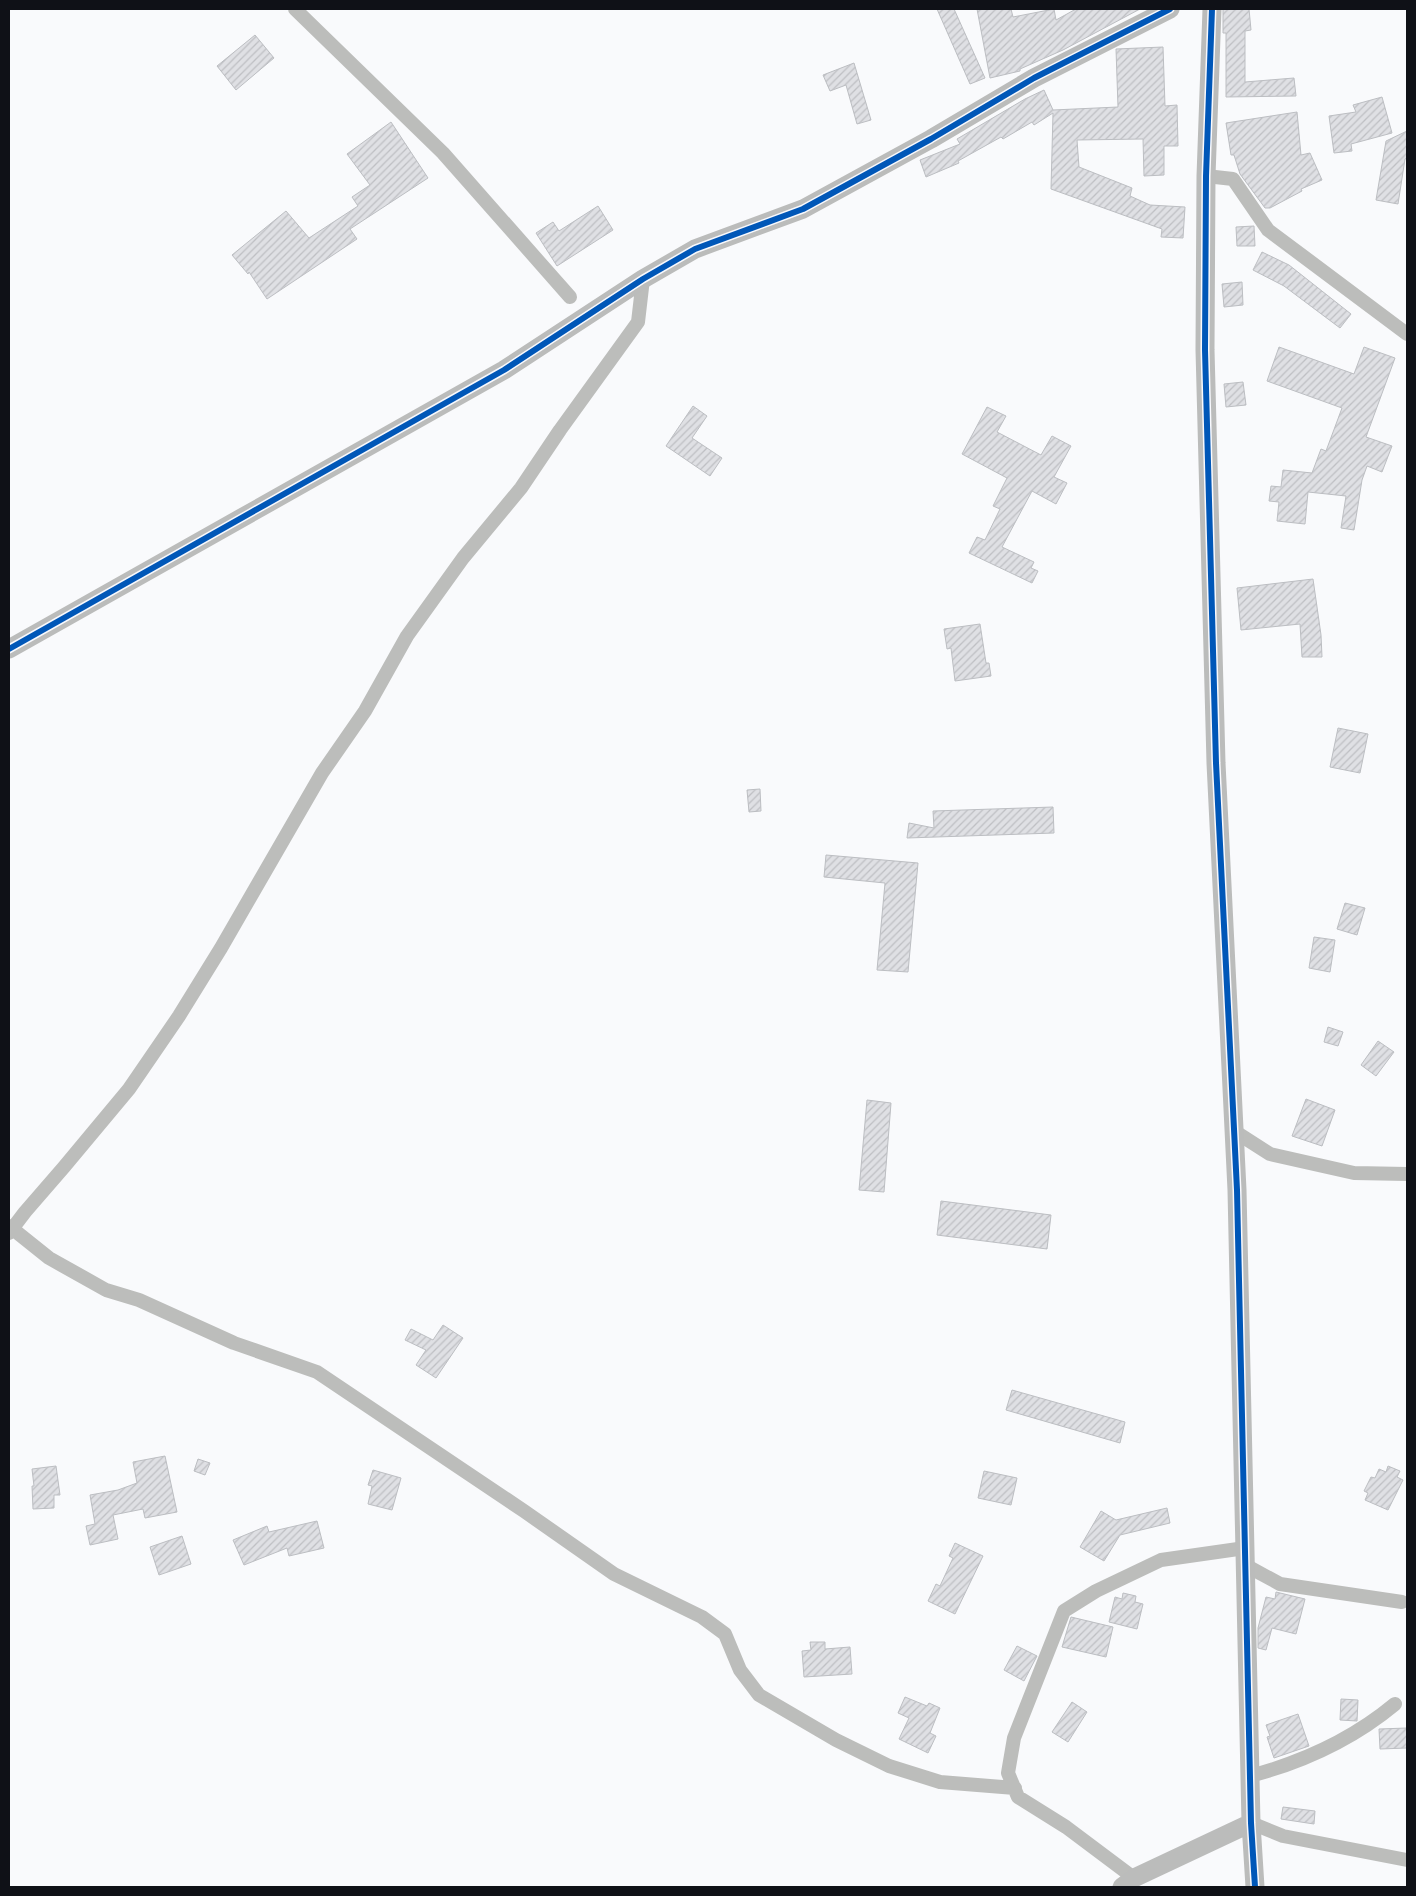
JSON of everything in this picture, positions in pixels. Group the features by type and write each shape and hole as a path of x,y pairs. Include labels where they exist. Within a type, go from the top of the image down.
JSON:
{"street":[{"path":"295,9 443,153 570,298"},
{"path":"9,649 504,370 643,279 695,249 803,209 932,139 1034,78 1170,9"},
{"path":"1212,9 1206,176 1205,350 1216,763 1237,1190 1251,1823 1255,1887"},
{"path":"1206,176 1233,179 1268,230 1407,334"},
{"path":"643,279 638,322 560,430 522,488 463,558 407,636 365,711 322,773 179,1016 129,1088 10,1229 49,1258 106,1290 139,1300 234,1342 317,1372 516,1505 614,1574 702,1617 725,1634 740,1670 759,1695 836,1740 889,1766 940,1782 1015,1788"},
{"path":"1234,1131 1270,1154 1354,1173 1407,1174"},
{"path":"1402,1602 1280,1584 1245,1556 1161,1560 1096,1591 1064,1611 1014,1738 1008,1773 1018,1797 1066,1827 1128,1883 1251,1823 1283,1836 1407,1860"},
{"path":"1250,1776 1277,1769 1335,1744 1375,1720 1396,1704"}],"building":[{"path":"937,9 954,9 985,78 970,84"},
{"path":"977,9 1011,9 1013,17 1054,9 1056,20 1076,9 1140,9 1063,50 1020,69 1020,71 990,78"},
{"path":"1223,9 1249,9 1251,30 1245,31 1245,82 1294,78 1296,96 1226,97 1226,33 1223,33"},
{"path":"255,35 274,58 236,90 217,66"},
{"path":"1163,47 1165,106 1177,105 1178,146 1164,146 1164,175 1144,176 1143,139 1077,140 1079,167 1132,188 1130,196 1150,205 1185,207 1183,238 1161,237 1162,229 1051,189 1053,113 1034,125 1032,122 1003,139 1001,137 958,161 959,163 926,177 920,160 960,144 957,139 1044,90 1053,110 1118,107 1116,49"},
{"path":"854,63 871,120 857,124 846,85 830,91 823,75"},
{"path":"1382,97 1392,133 1351,144 1352,151 1334,153 1329,116 1356,112 1353,105"},
{"path":"1297,112 1301,155 1310,153 1322,180 1301,189 1302,191 1270,208 1265,208 1240,174 1234,155 1231,155 1226,123"},
{"path":"391,122 428,178 350,229 357,239 267,299 249,272 248,274 232,255 286,211 309,238 358,206 352,197 370,185 347,154"},
{"path":"1407,131 1407,158 1405,159 1398,204 1376,200 1386,141"},
{"path":"598,206 613,230 557,266 536,233 553,222 559,231"},
{"path":"1254,226 1255,246 1237,246 1236,227"},
{"path":"1262,252 1289,265 1351,314 1340,328 1284,286 1253,270"},
{"path":"1242,282 1243,305 1224,307 1222,284"},
{"path":"1279,347 1354,374 1364,347 1395,358 1366,437 1392,446 1382,472 1367,466 1362,480 1354,530 1341,528 1346,496 1308,492 1305,524 1277,521 1279,502 1269,501 1271,486 1281,487 1283,470 1312,473 1321,449 1326,451 1342,408 1267,381"},
{"path":"1243,382 1246,405 1226,407 1224,384"},
{"path":"693,406 707,416 692,438 722,458 710,476 666,446"},
{"path":"987,407 1006,416 997,432 1041,455 1052,436 1071,446 1054,477 1067,483 1056,504 1032,491 1002,547 1034,562 1031,568 1038,571 1032,583 969,553 977,537 985,540 1000,509 993,506 1007,478 962,454"},
{"path":"1313,579 1321,635 1322,657 1302,657 1300,624 1241,630 1237,588"},
{"path":"980,624 986,663 989,663 991,676 955,681 951,648 947,649 944,629"},
{"path":"1338,728 1368,734 1360,773 1330,767"},
{"path":"760,789 761,811 749,812 747,790"},
{"path":"1053,807 1054,833 907,838 909,823 934,828 933,811"},
{"path":"826,855 918,863 908,972 877,970 885,883 824,877"},
{"path":"1345,903 1365,908 1357,935 1337,929"},
{"path":"1314,937 1335,940 1330,972 1309,968"},
{"path":"1328,1027 1343,1032 1338,1046 1324,1042"},
{"path":"1378,1041 1394,1052 1376,1076 1361,1065"},
{"path":"1306,1099 1335,1110 1322,1146 1292,1136"},
{"path":"867,1100 891,1103 884,1192 859,1190"},
{"path":"941,1201 1051,1215 1047,1249 937,1235"},
{"path":"443,1325 463,1338 436,1378 416,1365 426,1350 405,1340 411,1329 433,1340"},
{"path":"1012,1390 1125,1422 1120,1443 1006,1410"},
{"path":"165,1456 177,1512 145,1518 143,1509 113,1515 118,1539 90,1545 86,1526 95,1524 90,1495 118,1490 137,1483 133,1462"},
{"path":"198,1459 210,1463 205,1475 194,1471"},
{"path":"56,1466 60,1495 54,1495 54,1508 33,1509 32,1486 34,1486 32,1469"},
{"path":"1388,1466 1400,1471 1397,1477 1403,1480 1388,1510 1365,1500 1368,1493 1364,1491 1371,1477 1375,1478 1379,1469 1386,1472"},
{"path":"373,1470 401,1478 392,1510 368,1504 372,1486 368,1485"},
{"path":"984,1471 1017,1478 1011,1505 978,1498"},
{"path":"1167,1508 1170,1523 1120,1535 1104,1561 1080,1547 1101,1511 1116,1520"},
{"path":"317,1521 324,1548 289,1556 287,1548 244,1565 233,1540 267,1526 269,1532"},
{"path":"182,1536 191,1564 159,1575 150,1547"},
{"path":"955,1543 983,1556 955,1614 928,1601 936,1584 940,1586 953,1558 949,1556"},
{"path":"1276,1592 1305,1599 1296,1634 1272,1628 1266,1650 1258,1648 1258,1628 1266,1597 1275,1599"},
{"path":"1123,1593 1136,1596 1135,1602 1143,1604 1137,1629 1109,1622 1115,1597 1122,1599"},
{"path":"1071,1617 1113,1627 1106,1657 1062,1647"},
{"path":"810,1642 825,1642 825,1649 850,1647 852,1674 804,1677 802,1651 811,1650"},
{"path":"1017,1646 1037,1656 1024,1681 1004,1670"},
{"path":"905,1697 927,1706 929,1703 940,1708 930,1733 936,1736 928,1753 899,1739 909,1718 898,1713"},
{"path":"1341,1699 1358,1700 1357,1721 1340,1720"},
{"path":"1072,1702 1087,1712 1068,1742 1052,1732"},
{"path":"1298,1714 1309,1746 1274,1758 1267,1737 1270,1736 1266,1725"},
{"path":"1407,1728 1407,1748 1380,1749 1379,1729"},
{"path":"1283,1807 1315,1811 1314,1824 1281,1819"}],"cycle path":[{"path":"9,649 504,370 643,279 695,249 803,209 931,139 1034,78 1170,9"},
{"path":"1212,9 1206,176 1205,350 1216,763 1237,1190 1251,1823 1255,1887"}]}
